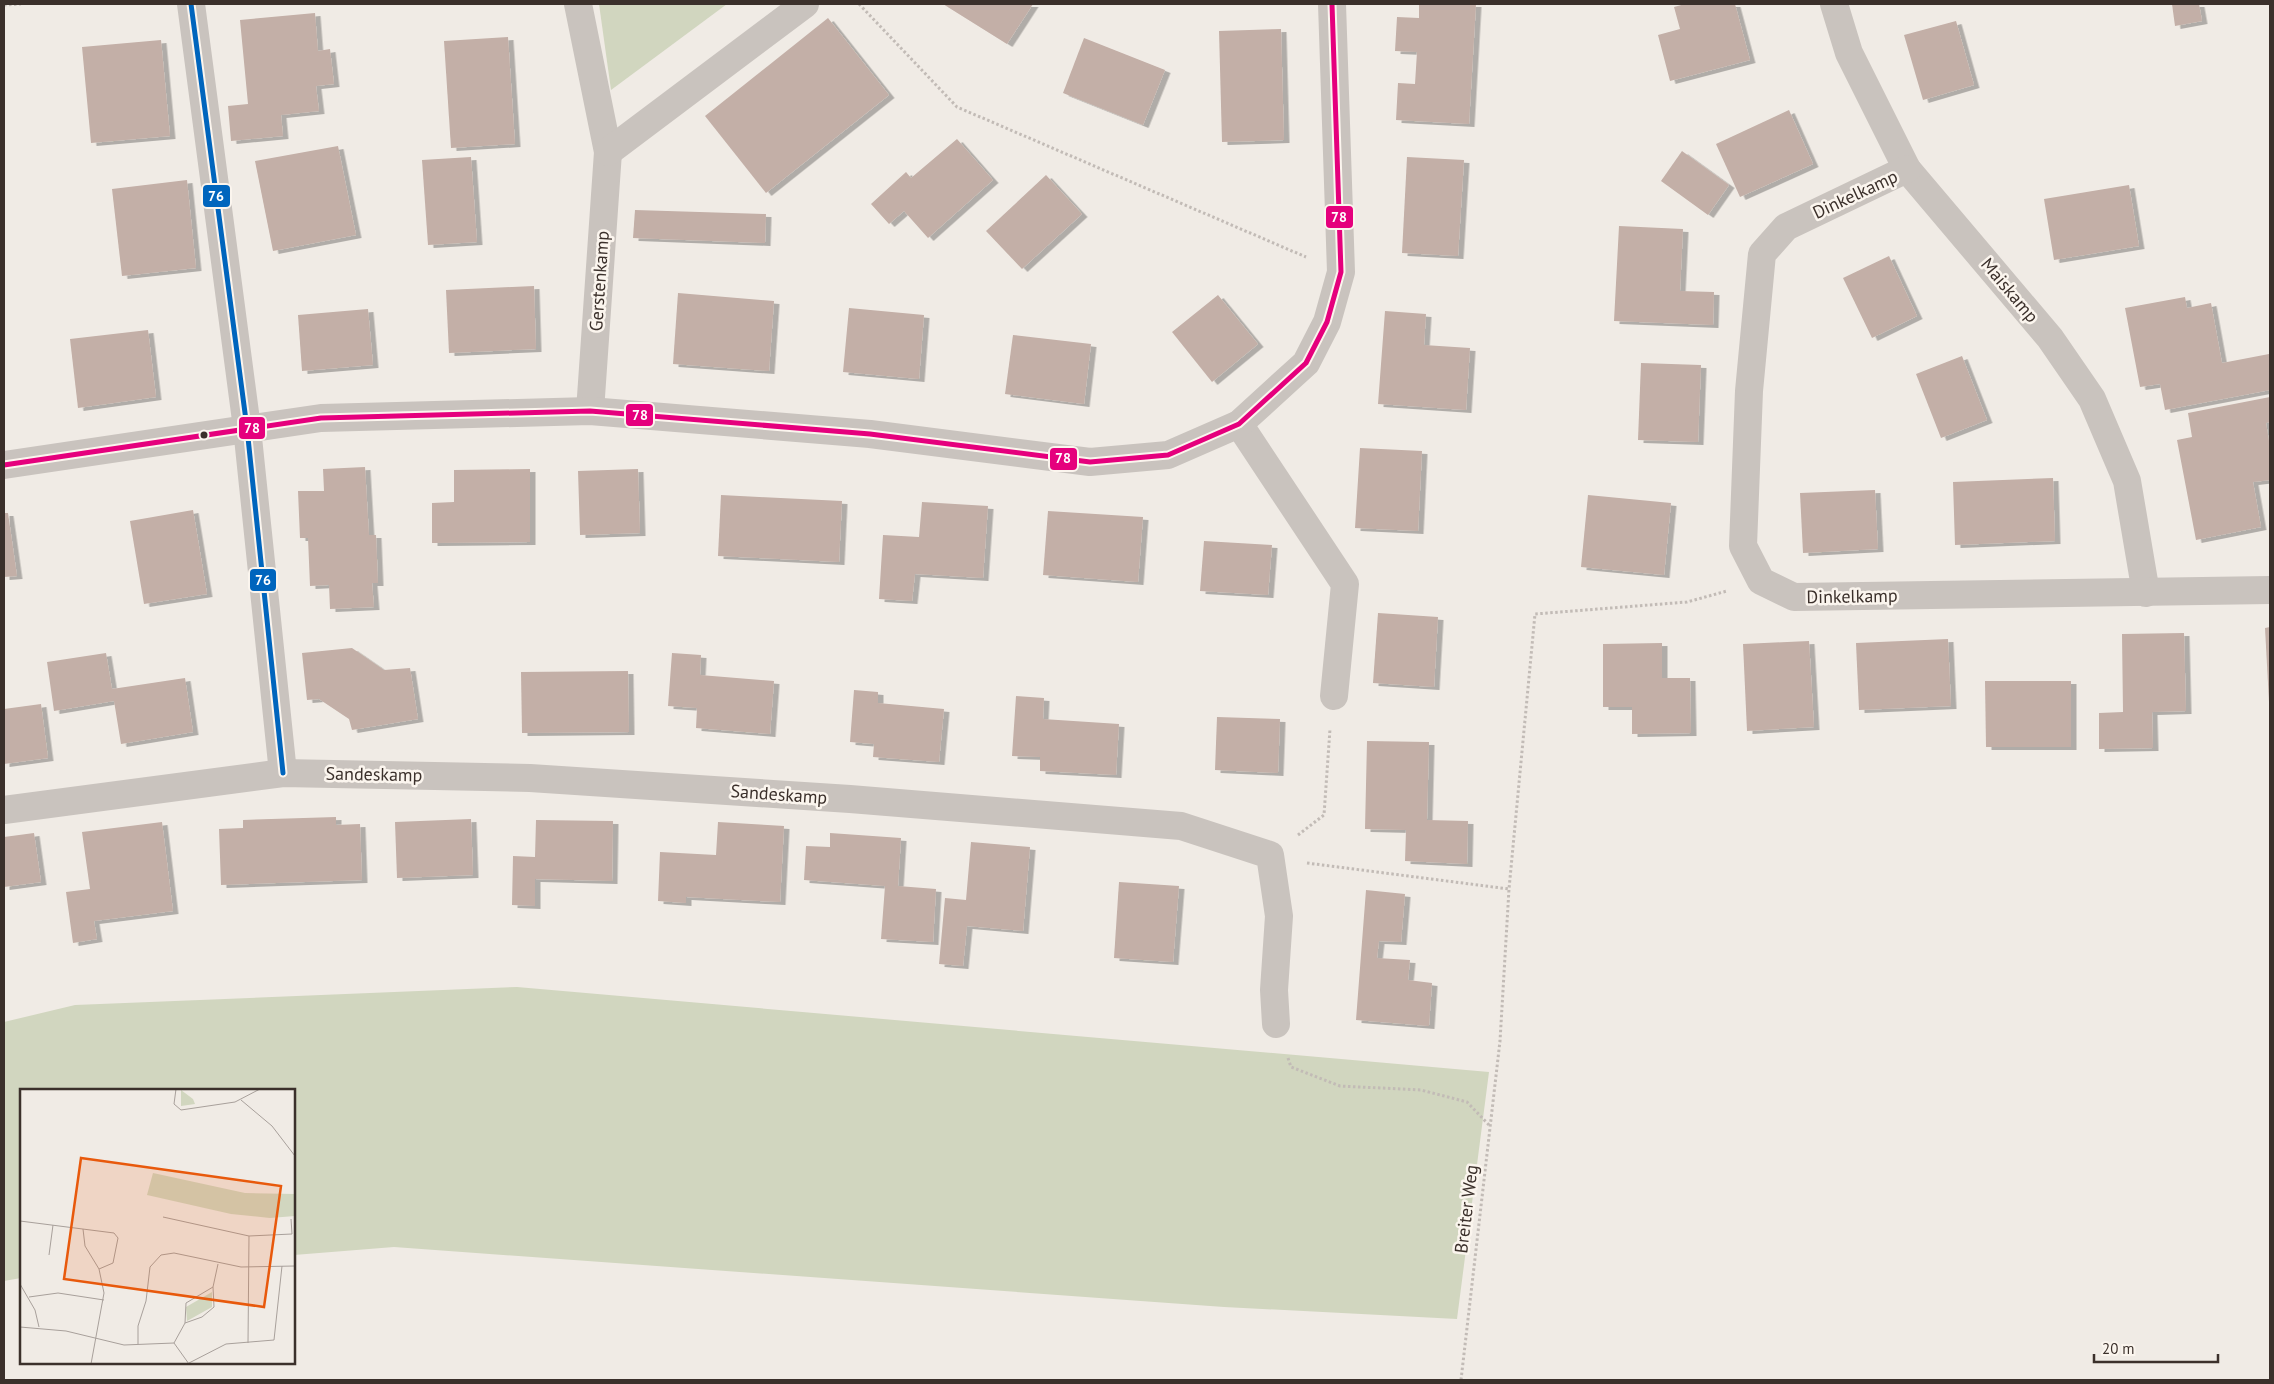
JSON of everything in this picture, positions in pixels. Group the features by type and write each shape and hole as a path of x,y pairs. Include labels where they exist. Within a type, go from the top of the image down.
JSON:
{"street":[{"path":"191,4 247,428 282,773"},
{"name":"Gerstenkamp","path":"578,4 608,152 590,411"},
{"path":"608,152 805,4"},
{"path":"4,465 321,418 590,411 870,434 1090,462 1168,455 1239,424 1306,363 1327,322 1341,272 1332,4"},
{"name":"Maiskamp","path":"1834,4 1849,53 1907,169 2050,338 2092,399 2127,481 2146,593"},
{"name":"Dinkelkamp","path":"1907,169 1786,227 1762,254 1749,391 1743,546 1761,582 1794,597 2270,590"},
{"path":"1239,424 1345,584 1334,696"},
{"name":"Sandeskamp","path":"4,810 282,773 530,778 850,799 1180,826 1270,855"},
{"path":"1270,855 1279,916 1274,990 1276,1024"}],"path":[{"path":"4,5 21,4"},
{"path":"859,4 957,107 1341,272"},
{"name":"Breiter Weg","path":"1460,1380 1500,1041 1509,889 1535,614 1687,602 1761,582"},
{"path":"1270,855 1324,815 1334,696"},
{"path":"1270,855 1331,867 1509,889"},
{"path":"1276,1024 1291,1067 1340,1086 1421,1090 1467,1102 1490,1126"}],"green space":[{"path":"599,4 727,4 611,90"},
{"path":"517,987 1489,1072 1457,1319 1224,1307 394,1247 295,1255 295,1089 20,1089 20,1278 4,1281 4,1022 75,1005"}],"building":[{"path":"943,4 1033,4 1007,44"},
{"path":"1419,4 1476,4 1469,124 1396,120 1398,83 1415,84 1417,52 1395,51 1397,17 1419,18"},
{"path":"1685,4 1735,4 1750,60 1670,81 1658,35 1680,29 1674,7"},
{"path":"2172,4 2199,4 2202,21 2175,26"},
{"path":"315,13 318,51 330,49 334,84 316,86 319,111 281,115 283,136 231,141 228,106 248,104 240,20"},
{"path":"828,18 889,95 766,193 705,116"},
{"path":"1956,21 1974,85 1923,100 1904,35"},
{"path":"1281,29 1284,140 1222,142 1219,31"},
{"path":"508,37 515,144 451,148 444,41"},
{"path":"1084,38 1165,70 1143,125 1063,93"},
{"path":"161,40 170,136 91,143 82,47"},
{"path":"1789,110 1813,164 1740,197 1716,144"},
{"path":"957,139 993,180 928,238 904,211 889,224 871,204 906,172 911,178"},
{"path":"338,146 356,235 273,251 255,161"},
{"path":"1682,151 1729,185 1708,215 1661,181"},
{"path":"471,157 477,242 428,245 422,160"},
{"path":"1407,157 1464,160 1458,256 1402,253"},
{"path":"1046,175 1082,214 1022,269 986,231"},
{"path":"187,180 196,268 122,276 112,189"},
{"path":"2129,185 2139,246 2054,260 2044,199"},
{"path":"635,210 766,214 765,243 633,238"},
{"path":"1619,226 1683,229 1680,291 1714,292 1713,325 1614,321"},
{"path":"1889,256 1917,316 1872,338 1843,278"},
{"path":"534,286 536,349 449,353 446,290"},
{"path":"678,293 774,301 769,371 673,364"},
{"path":"1218,295 1258,344 1212,382 1172,332"},
{"path":"2185,297 2187,308 2211,303 2222,363 2269,354 2270,390 2165,410 2160,384 2140,387 2125,308"},
{"path":"849,308 924,315 919,379 843,372"},
{"path":"368,309 373,365 302,371 298,315"},
{"path":"1385,311 1426,314 1424,345 1470,348 1466,410 1378,404"},
{"path":"148,330 156,397 78,408 70,339"},
{"path":"1013,335 1091,344 1084,404 1005,394"},
{"path":"1962,356 1987,420 1941,438 1916,374"},
{"path":"1641,363 1701,365 1698,442 1638,440"},
{"path":"2270,397 2270,422 2266,423 2270,447 2270,480 2253,482 2261,527 2196,540 2177,440 2192,437 2188,413"},
{"path":"1360,448 1422,451 1418,531 1355,528"},
{"path":"365,467 369,535 376,535 378,583 372,583 374,607 330,609 329,585 310,586 308,538 300,538 298,491 324,491 323,469"},
{"path":"530,469 530,542 432,543 432,503 454,502 454,470"},
{"path":"638,469 640,533 580,535 578,471"},
{"path":"2053,478 2055,541 1955,545 1953,482"},
{"path":"1875,490 1878,549 1803,553 1800,493"},
{"path":"721,495 842,501 839,562 718,556"},
{"path":"1588,495 1671,503 1664,575 1581,567"},
{"path":"922,502 988,506 983,578 915,574 912,601 879,599 883,535 919,537"},
{"path":"193,510 207,594 144,604 130,521"},
{"path":"1048,511 1143,517 1138,582 1043,575"},
{"path":"4,513 8,513 17,576 4,577"},
{"path":"1204,541 1272,545 1268,595 1200,591"},
{"path":"1378,613 1438,617 1434,687 1373,683"},
{"path":"2270,627 2270,702 2269,702 2265,628"},
{"path":"2184,633 2186,711 2152,712 2153,748 2099,749 2099,713 2123,712 2122,634"},
{"path":"1948,639 1951,706 1859,710 1856,643"},
{"path":"1809,641 1814,727 1747,731 1743,644"},
{"path":"1662,643 1662,678 1690,678 1691,733 1632,734 1632,707 1603,707 1603,644"},
{"path":"352,648 384,670 410,668 418,719 352,730 349,719 319,699 307,700 302,653"},
{"path":"106,653 112,689 185,678 193,732 121,744 114,701 54,711 47,662"},
{"path":"672,653 701,655 700,675 774,681 770,734 696,728 697,708 668,706"},
{"path":"628,671 629,732 522,733 521,672"},
{"path":"1985,681 2071,681 2071,747 1986,747"},
{"path":"854,690 878,692 878,703 944,709 939,762 873,757 874,744 850,742"},
{"path":"1016,696 1044,698 1043,719 1119,724 1116,775 1040,771 1040,757 1012,756"},
{"path":"41,704 48,758 4,764 4,709"},
{"path":"1217,717 1280,719 1278,773 1215,770"},
{"path":"1367,741 1429,742 1427,820 1468,821 1467,864 1405,861 1406,830 1365,829"},
{"path":"336,817 336,825 360,824 362,880 221,885 219,829 243,828 243,820"},
{"path":"471,819 473,875 397,878 395,822"},
{"path":"536,820 613,821 612,881 535,879 535,906 512,905 513,856 535,857"},
{"path":"162,822 173,911 94,921 97,939 73,943 66,892 90,889 82,832"},
{"path":"718,822 784,826 780,902 686,897 686,903 658,901 660,852 716,855"},
{"path":"34,833 41,882 4,887 4,837"},
{"path":"830,833 901,838 898,886 936,889 933,942 881,939 885,886 804,880 806,846 830,847"},
{"path":"971,842 1030,847 1023,931 967,926 963,966 939,964 945,898 966,900"},
{"path":"1119,882 1179,886 1173,962 1114,958"},
{"path":"1366,890 1405,894 1401,942 1379,941 1377,958 1410,960 1408,980 1432,983 1429,1026 1356,1020"}],"transit line":[{"name":"76","path":"191,4 247,428 283,773"},
{"name":"78","path":"4,465 321,418 590,411 870,434 1090,462 1168,455 1239,424 1306,363 1327,322 1341,272 1332,4"}]}
